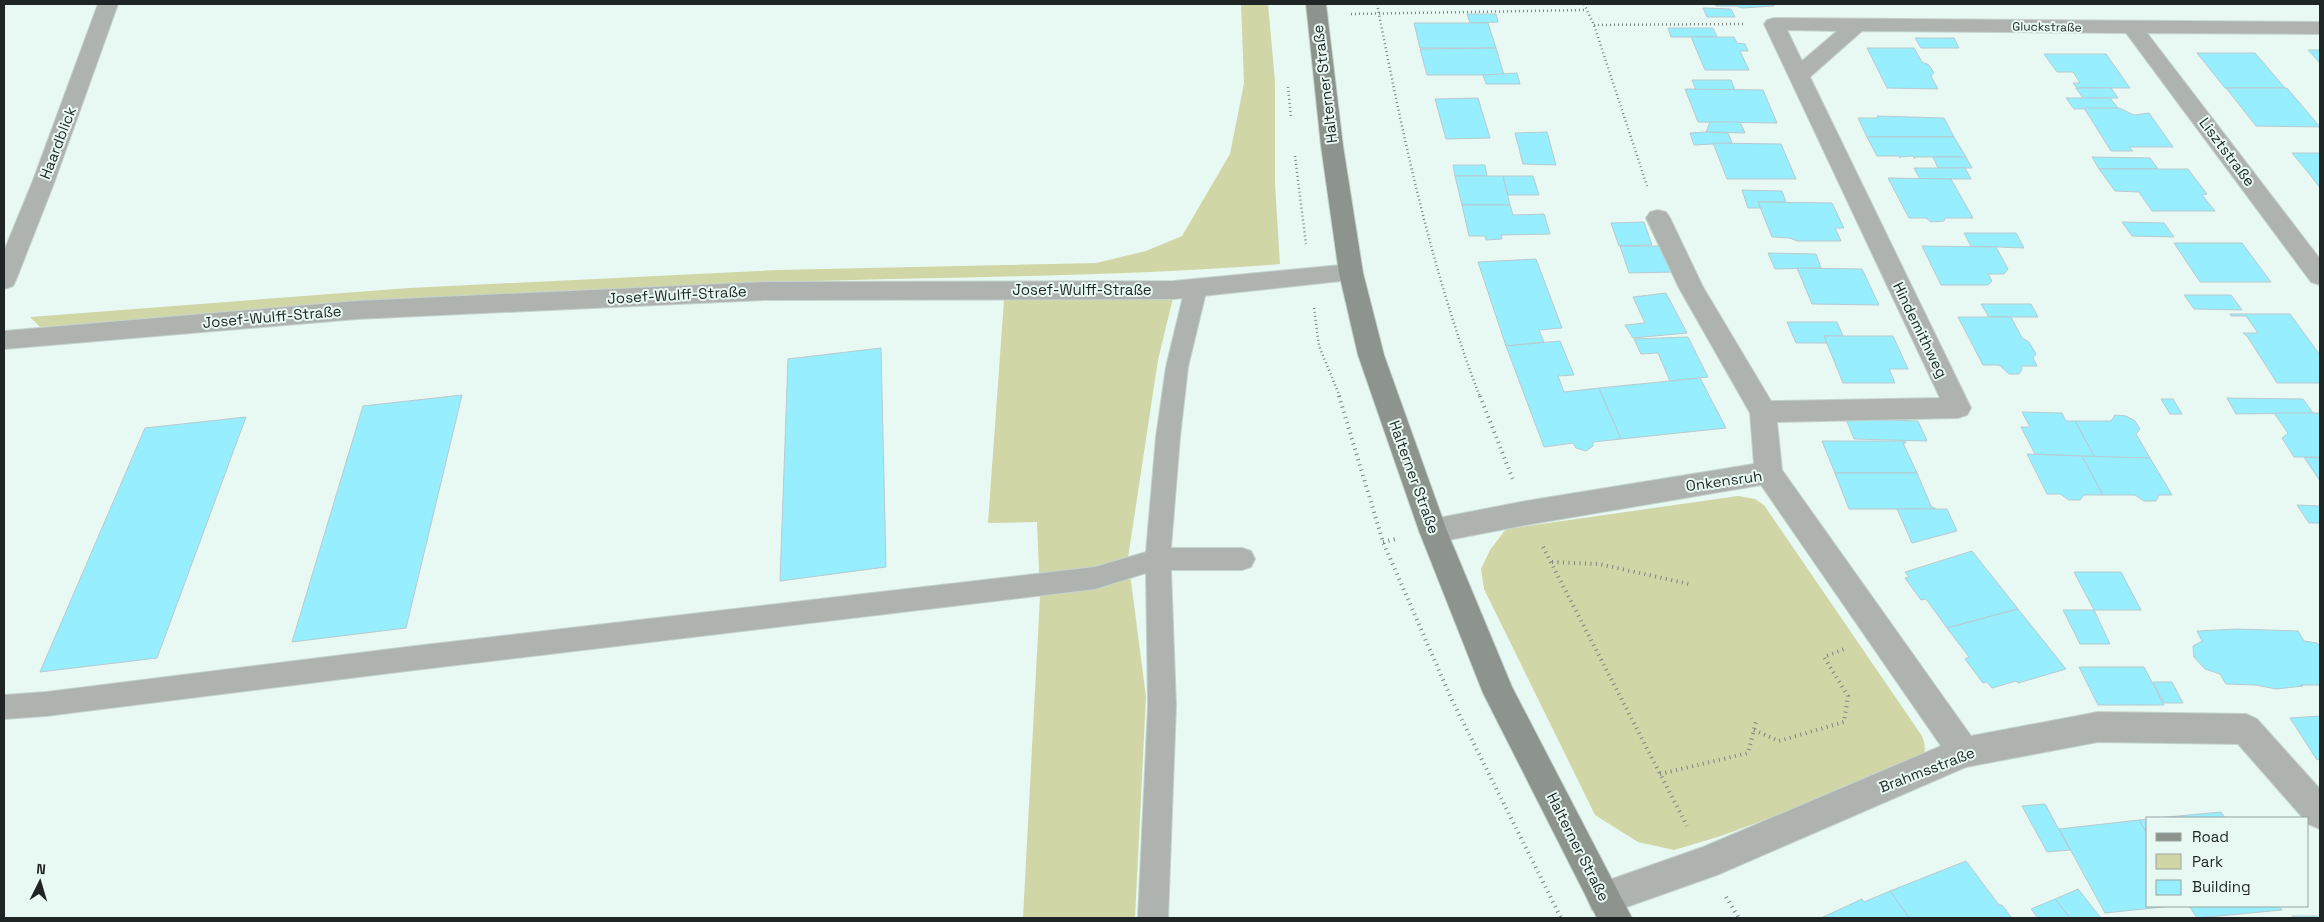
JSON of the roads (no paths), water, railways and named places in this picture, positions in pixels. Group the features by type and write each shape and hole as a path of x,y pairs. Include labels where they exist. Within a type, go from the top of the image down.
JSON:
{"main road":[{"name":"Halterner Straße","path":"1316,9 1332,146 1351,273 1371,355 1433,531 1499,693 1609,908"}],"street":[{"name":"Haardblick","path":"4,280 63,131 108,4"},
{"path":"1798,4 1810,25"},
{"name":"Gluckstraße","path":"1774,24 2320,28"},
{"name":"Hindemithweg","path":"1763,412 1958,408 1774,24"},
{"path":"1799,75 1856,26"},
{"name":"Lisztstraße","path":"2133,28 2320,276"},
{"path":"1658,218 1691,288 1763,412 1768,473"},
{"name":"Josef-Wulff-Straße","path":"4,341 357,310 764,291 1174,290 1351,273"},
{"name":"Onkensruh","path":"1433,531 1526,513 1768,473 1964,752"},
{"name":"Brahmsstraße","path":"1609,908 1706,863 1964,752 2098,727 2246,729 2320,814"}],"lane":[{"path":"1153,918 1162,706 1158,559 1168,437 1176,376 1196,288"},
{"path":"4,707 46,704 415,658 1095,578 1158,559 1242,559"}]}
